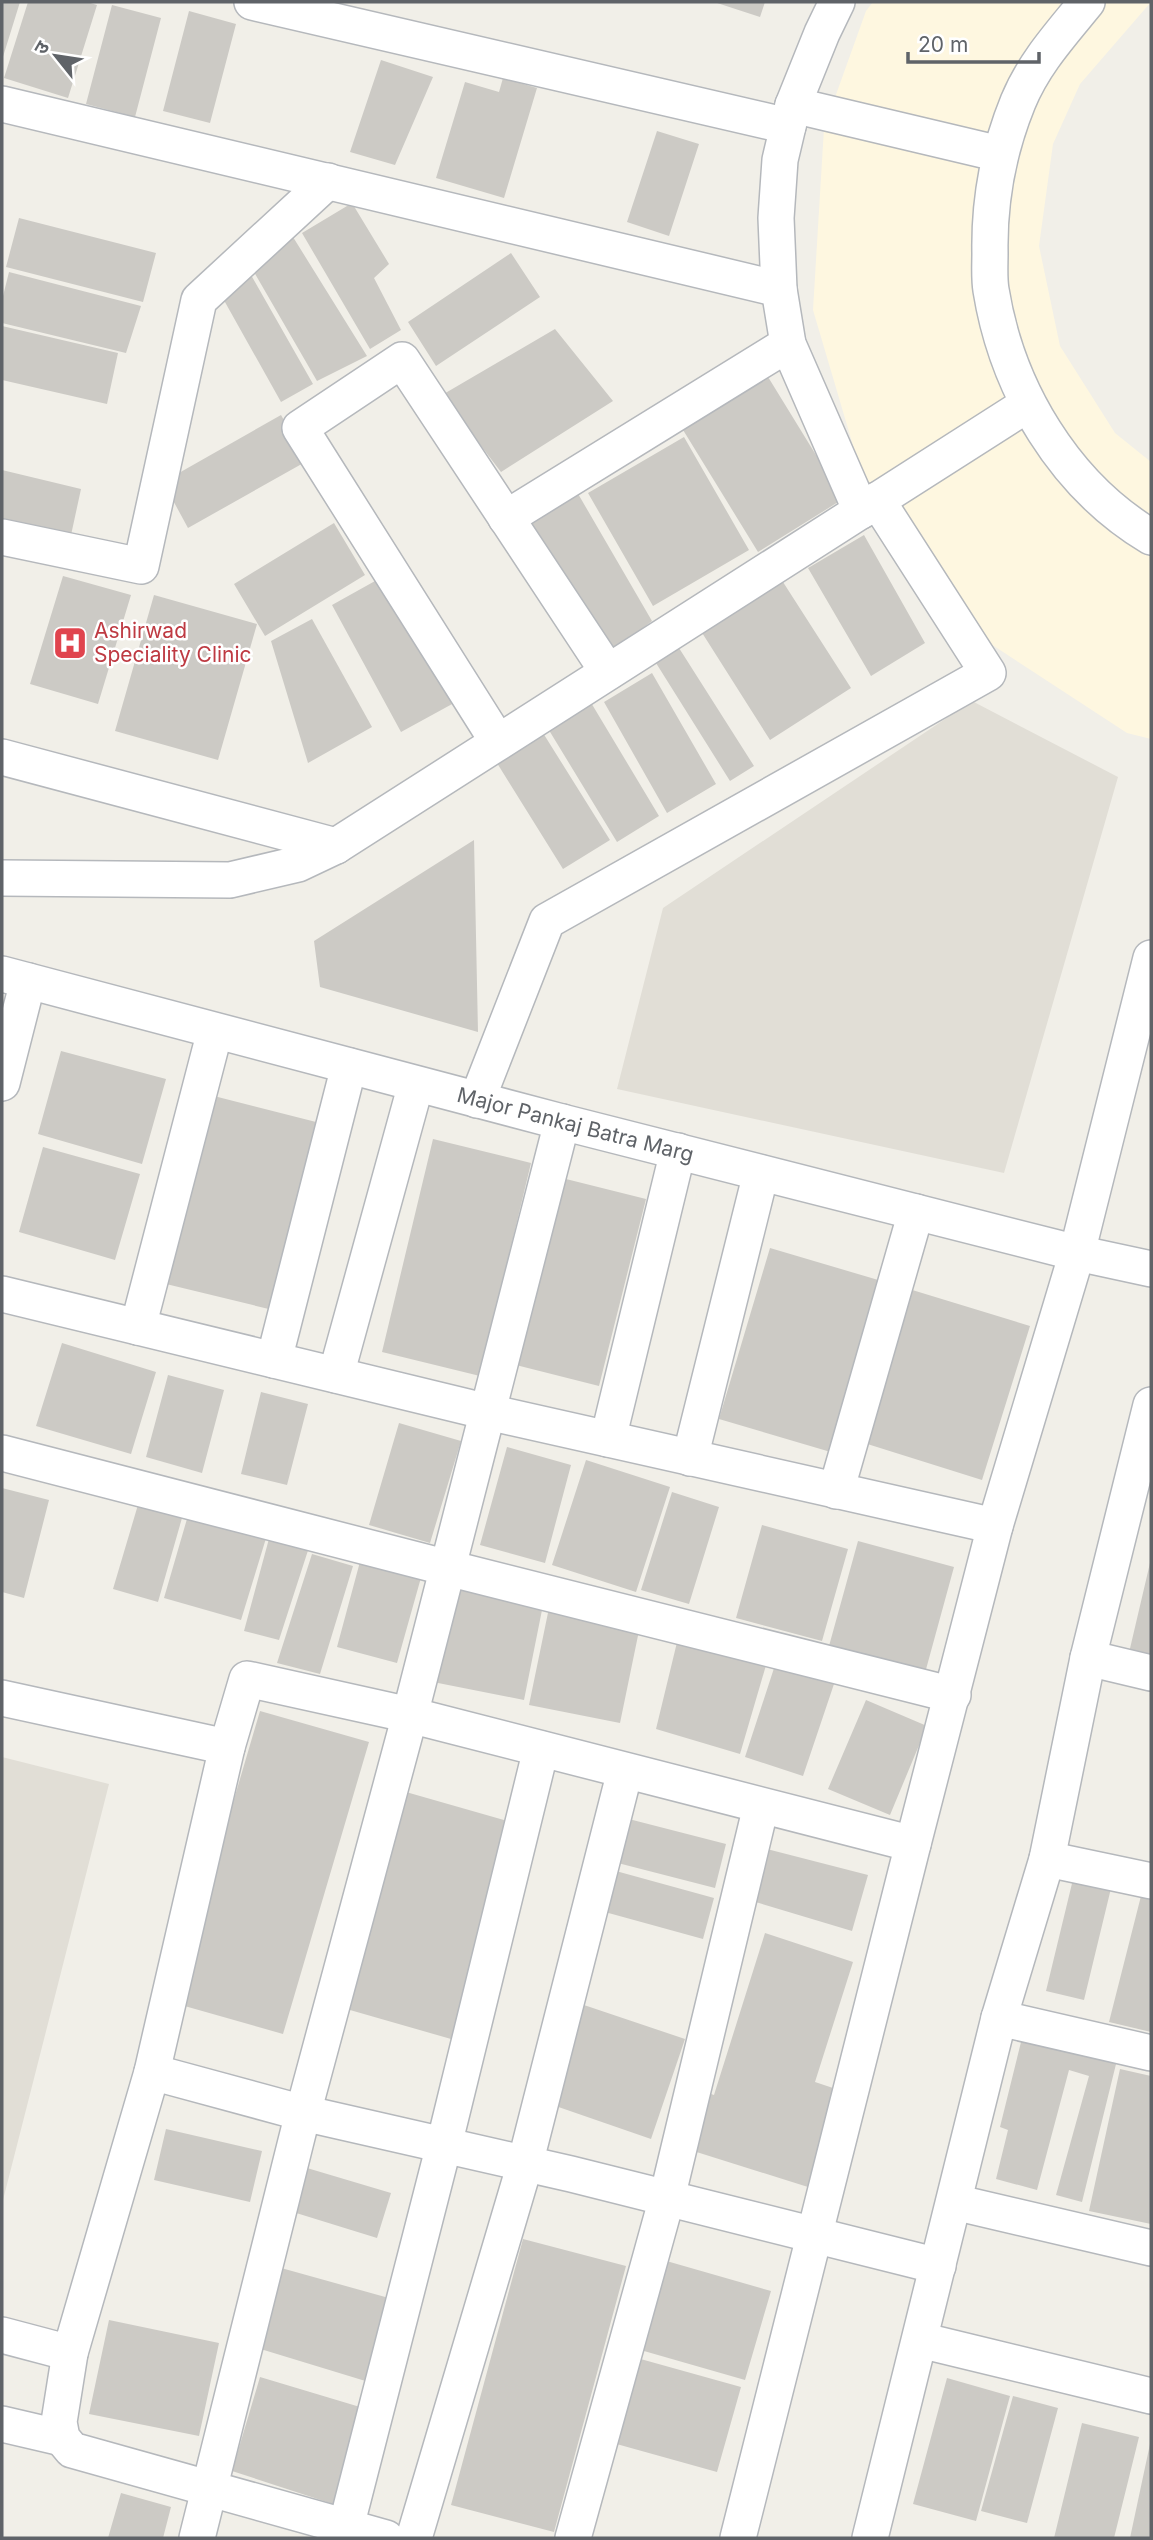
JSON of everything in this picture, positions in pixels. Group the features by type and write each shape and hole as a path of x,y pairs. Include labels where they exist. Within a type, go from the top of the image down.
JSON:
{"street":[{"path":"252,2 791,116 1000,154"},
{"path":"477,1100 547,921 988,673 869,505 788,344 779,289 776,218 780,160 791,116 822,33 837,2"},
{"path":"1087,2 1042,56 1019,101 1000,154 990,217 991,289 1006,354 1028,404 1058,453 1101,499 1151,537"},
{"path":"2,104 779,289"},
{"path":"2,537 141,566 199,300 328,181"},
{"path":"506,517 788,344"},
{"path":"498,742 300,428 402,360 608,672"},
{"path":"2,878 230,880 298,863 336,846 1028,404"},
{"path":"2,757 336,846"},
{"path":"738,2538 995,1527 1077,1253 1151,958"},
{"path":"2,1083 15,978"},
{"name":"Major Pankaj Batra Marg","path":"15,978 678,1152 1077,1253 1151,1269"},
{"path":"138,1327 215,1031"},
{"path":"274,1360 349,1066"},
{"path":"336,1375 416,1084"},
{"path":"197,2538 303,2113 410,1715 562,1122"},
{"path":"608,1439 678,1152"},
{"path":"690,1458 761,1173"},
{"path":"836,1491 916,1212"},
{"path":"2,1294 488,1412 995,1527"},
{"path":"873,2538 999,2018 1047,1859 1088,1658 1139,1508 1151,1405"},
{"path":"2,1453 953,1695"},
{"path":"1088,1658 1151,1672"},
{"path":"386,2538 72,2450 62,2438 59,2422 70,2353 152,2072 227,1747 247,1679 410,1715 913,1844"},
{"path":"2,1698 227,1747"},
{"path":"346,2527 444,2145 541,1749"},
{"path":"414,2538 525,2164 625,1771"},
{"path":"573,2538 667,2198 761,1805"},
{"path":"1047,1859 1151,1881"},
{"path":"999,2018 1151,2053"},
{"path":"152,2072 303,2113 667,2198 938,2266"},
{"path":"954,2202 1151,2248"},
{"path":"2,2335 70,2353"},
{"path":"920,2340 1151,2396"},
{"path":"2,2424 62,2438"}],"shaded area":[{"path":"873,2 1151,2 1080,84 1053,144 1039,246 1060,346 1115,433 1151,462 1151,739 1127,733 974,633 865,486 813,310 824,128 866,11"},
{"path":"972,701 1118,777 1004,1173 617,1089 663,908"},
{"path":"2,1757 109,1784 2,2204"}],"building":[{"path":"2,2 20,2 2,60"},
{"path":"28,2 87,2 97,5 68,98 4,78"},
{"path":"714,2 765,2 760,17"},
{"path":"112,5 161,18 135,117 86,104"},
{"path":"189,11 236,24 210,123 163,111"},
{"path":"381,60 433,77 395,165 350,152"},
{"path":"503,78 537,88 504,198 436,178 465,82 499,92"},
{"path":"657,131 699,144 669,236 627,222"},
{"path":"352,203 389,264 374,278 401,330 370,349 302,233"},
{"path":"19,218 156,253 143,302 6,267"},
{"path":"293,237 367,356 317,381 250,265"},
{"path":"511,253 540,297 436,366 408,322"},
{"path":"247,268 313,384 281,402 216,286"},
{"path":"9,272 141,306 126,353 2,323 2,300"},
{"path":"2,326 118,353 107,404 2,380"},
{"path":"555,329 613,401 501,472 442,395"},
{"path":"765,372 843,499 758,552 680,425"},
{"path":"281,415 307,461 188,528 163,482"},
{"path":"684,437 749,550 653,606 588,493"},
{"path":"2,470 81,489 68,549 2,534"},
{"path":"577,492 652,621 607,656 529,522"},
{"path":"334,523 365,575 265,636 234,584"},
{"path":"864,535 925,643 871,676 808,568"},
{"path":"63,576 131,595 98,704 30,684"},
{"path":"384,576 454,703 401,732 332,605"},
{"path":"783,582 851,688 770,740 699,628"},
{"path":"154,595 257,624 218,760 115,731"},
{"path":"312,619 372,727 308,763 271,641"},
{"path":"679,648 754,766 730,781 656,663"},
{"path":"652,673 716,784 667,813 604,702"},
{"path":"587,696 659,816 617,842 544,722"},
{"path":"538,725 610,840 563,869 492,755"},
{"path":"474,840 478,1032 320,987 314,941"},
{"path":"61,1051 166,1079 142,1164 38,1134"},
{"path":"210,1095 320,1123 273,1310 162,1283"},
{"path":"433,1139 531,1163 480,1376 382,1352"},
{"path":"43,1147 140,1174 115,1260 19,1232"},
{"path":"558,1177 646,1199 599,1386 512,1364"},
{"path":"770,1248 885,1282 834,1453 719,1419"},
{"path":"909,1289 1030,1326 982,1480 861,1442"},
{"path":"62,1343 156,1372 131,1454 36,1426"},
{"path":"168,1375 224,1390 202,1473 146,1457"},
{"path":"261,1392 308,1404 287,1485 241,1474"},
{"path":"399,1423 461,1441 430,1543 369,1525"},
{"path":"507,1447 571,1465 545,1563 480,1545"},
{"path":"586,1460 670,1487 636,1592 552,1565"},
{"path":"2,1488 49,1500 24,1598 2,1592"},
{"path":"672,1492 719,1507 689,1604 641,1590"},
{"path":"140,1498 184,1511 158,1602 113,1589"},
{"path":"189,1512 267,1535 241,1620 164,1598"},
{"path":"273,1524 313,1535 279,1640 244,1631"},
{"path":"762,1525 848,1549 822,1641 736,1618"},
{"path":"858,1541 954,1567 925,1673 829,1646"},
{"path":"312,1554 353,1566 320,1674 277,1663"},
{"path":"361,1558 422,1574 397,1663 337,1647"},
{"path":"1151,1563 1151,1663 1128,1657"},
{"path":"449,1581 544,1600 524,1700 428,1681"},
{"path":"550,1603 641,1621 620,1723 529,1705"},
{"path":"679,1634 769,1655 740,1754 656,1729"},
{"path":"776,1662 835,1681 803,1776 745,1757"},
{"path":"866,1700 927,1726 890,1815 828,1789"},
{"path":"260,1711 369,1742 283,2034 174,2003"},
{"path":"406,1792 514,1823 451,2039 343,2008"},
{"path":"621,1817 726,1844 715,1888 610,1861"},
{"path":"763,1848 868,1875 852,1931 749,1900"},
{"path":"605,1868 714,1898 703,1939 594,1909"},
{"path":"1075,1871 1113,1880 1084,2000 1046,1991"},
{"path":"1141,1896 1151,1898 1151,2032 1109,2022"},
{"path":"765,1933 853,1962 815,2082 839,2090 808,2187 687,2149 705,2092 714,2095"},
{"path":"578,2003 685,2039 651,2139 544,2102"},
{"path":"1022,2038 1117,2060 1082,2202 1056,2195 1089,2076 1069,2070 1037,2190 996,2179 1008,2130 1000,2127"},
{"path":"1120,2069 1151,2076 1151,2224 1089,2211"},
{"path":"166,2129 262,2151 250,2202 154,2180"},
{"path":"307,2168 391,2193 377,2238 293,2212"},
{"path":"523,2239 626,2266 554,2532 451,2505"},
{"path":"663,2260 771,2291 745,2380 637,2349"},
{"path":"274,2266 396,2300 372,2383 251,2346"},
{"path":"109,2320 219,2343 199,2436 89,2414"},
{"path":"637,2358 741,2387 717,2472 613,2443"},
{"path":"260,2377 370,2410 339,2506 232,2471"},
{"path":"947,2378 1010,2396 976,2521 913,2504"},
{"path":"1013,2396 1058,2408 1027,2523 981,2511"},
{"path":"1082,2423 1139,2437 1114,2538 1054,2538"},
{"path":"1150,2444 1151,2538 1130,2538"},
{"path":"121,2493 171,2507 163,2538 108,2538"}],"place":[{"name":"Ashirwad Speciality Clinic","path":"70,643"}]}
